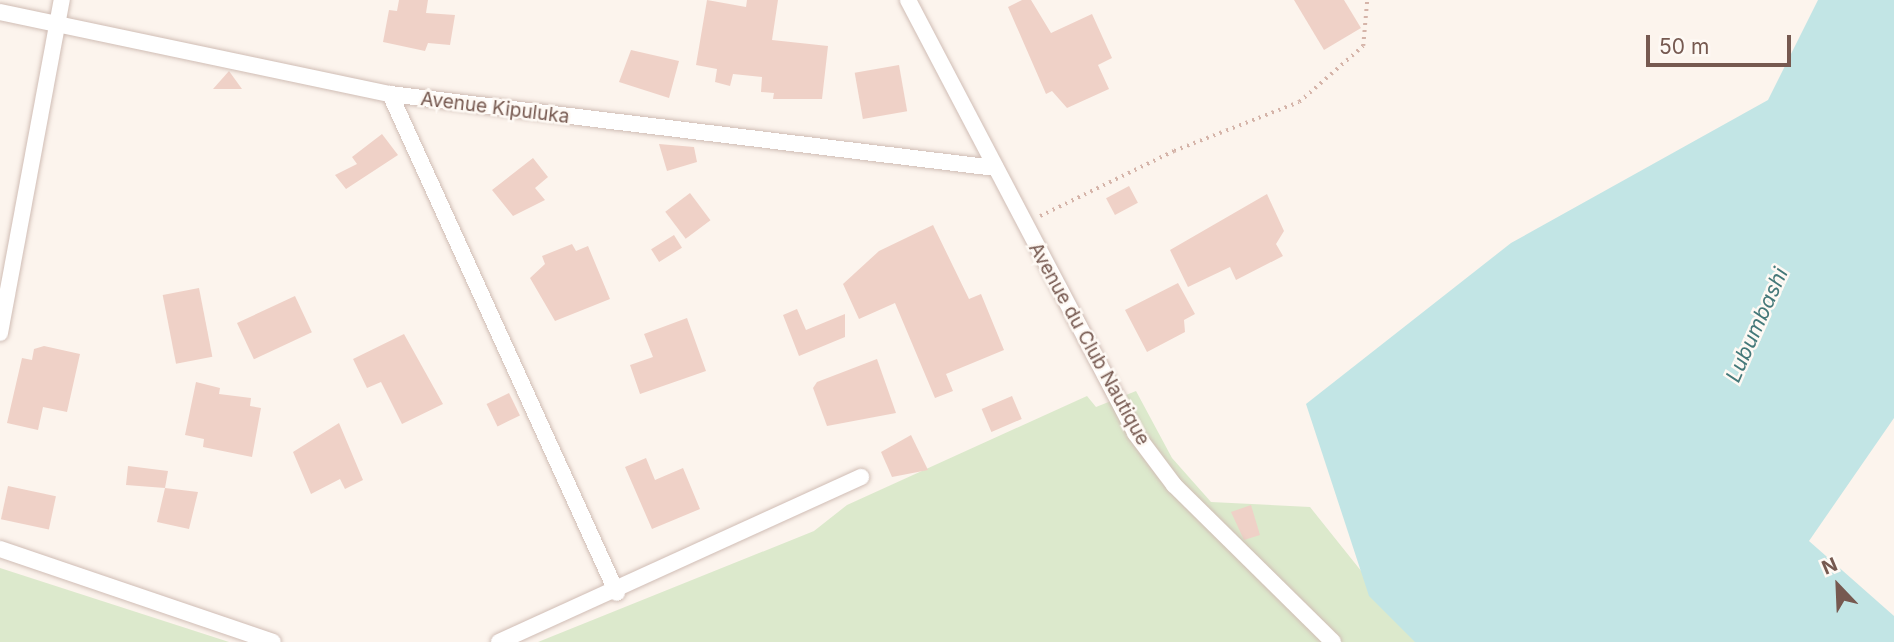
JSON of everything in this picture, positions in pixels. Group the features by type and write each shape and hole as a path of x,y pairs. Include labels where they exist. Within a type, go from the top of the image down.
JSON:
{"street":[{"path":"0,333 62,0"},
{"name":"Avenue du Club Nautique","path":"908,0 1023,224 1135,433 1183,495 1333,642"},
{"name":"Avenue Kipuluka","path":"0,12 390,94 995,168"},
{"path":"390,94 617,593"},
{"path":"499,642 617,593 861,477"},
{"path":"0,549 273,642"}],"path":[{"path":"1023,224 1174,150 1298,102 1363,46 1367,0"}],"green space":[{"path":"1136,391 1172,458 1211,502 1310,507 1418,642 538,642 814,531 847,505 1087,396 1096,407"},
{"path":"0,568 229,642 0,642"}],"water":[{"name":"Lubumbashi","path":"1818,0 1894,0 1894,418 1809,541 1894,616 1894,642 1415,642 1369,596 1306,404 1511,243 1768,100"}],"building":[{"path":"399,0 428,0 426,13 455,15 450,45 428,43 425,51 383,42 389,10 397,11"},
{"path":"707,0 746,7 747,0 778,0 772,40 828,46 822,99 773,99 774,93 761,92 762,77 733,74 730,86 715,82 717,69 696,65"},
{"path":"1022,0 1031,0 1051,33 1092,14 1112,58 1098,65 1109,89 1067,108 1052,91 1046,94 1008,7"},
{"path":"1294,0 1344,0 1361,28 1324,50"},
{"path":"631,50 679,61 669,98 619,82"},
{"path":"899,65 907,111 863,119 855,73"},
{"path":"229,71 242,89 213,89"},
{"path":"382,134 398,155 346,189 335,175 357,164 352,157"},
{"path":"659,144 694,147 697,162 667,171"},
{"path":"533,158 548,177 535,188 545,200 513,216 492,190"},
{"path":"1129,186 1138,203 1115,215 1106,198"},
{"path":"690,193 710,220 686,239 665,212"},
{"path":"1267,194 1284,231 1276,244 1283,256 1236,280 1230,267 1188,287 1170,250"},
{"path":"933,225 969,299 981,294 1004,350 946,374 953,391 935,398 895,303 859,319 843,284 879,251"},
{"path":"674,235 682,248 659,262 651,249"},
{"path":"572,244 576,251 588,246 610,299 555,321 530,278 545,264 542,256"},
{"path":"1178,283 1195,314 1184,320 1185,332 1147,352 1125,310"},
{"path":"199,288 212,357 176,364 163,295"},
{"path":"295,296 312,332 254,359 237,323"},
{"path":"797,309 806,330 845,314 845,337 799,356 783,315"},
{"path":"687,318 706,371 640,394 630,365 653,357 644,334"},
{"path":"404,334 443,404 402,424 381,382 367,388 353,359"},
{"path":"44,346 80,354 67,412 43,407 38,430 7,423 22,358 32,360 34,349"},
{"path":"877,359 896,413 827,426 813,388 817,382"},
{"path":"196,382 220,388 219,394 251,398 250,406 261,408 252,457 203,447 204,439 185,435"},
{"path":"509,393 520,415 497,426 487,404"},
{"path":"1012,396 1022,419 991,432 982,409"},
{"path":"339,423 363,480 345,489 340,479 311,494 293,452"},
{"path":"911,435 928,470 892,477 881,452"},
{"path":"646,458 655,480 683,468 700,509 652,529 625,467"},
{"path":"128,466 168,471 165,488 126,485"},
{"path":"8,486 56,496 49,529 1,519"},
{"path":"165,488 198,492 189,529 157,522"},
{"path":"1251,505 1260,535 1244,540 1231,512"}]}
